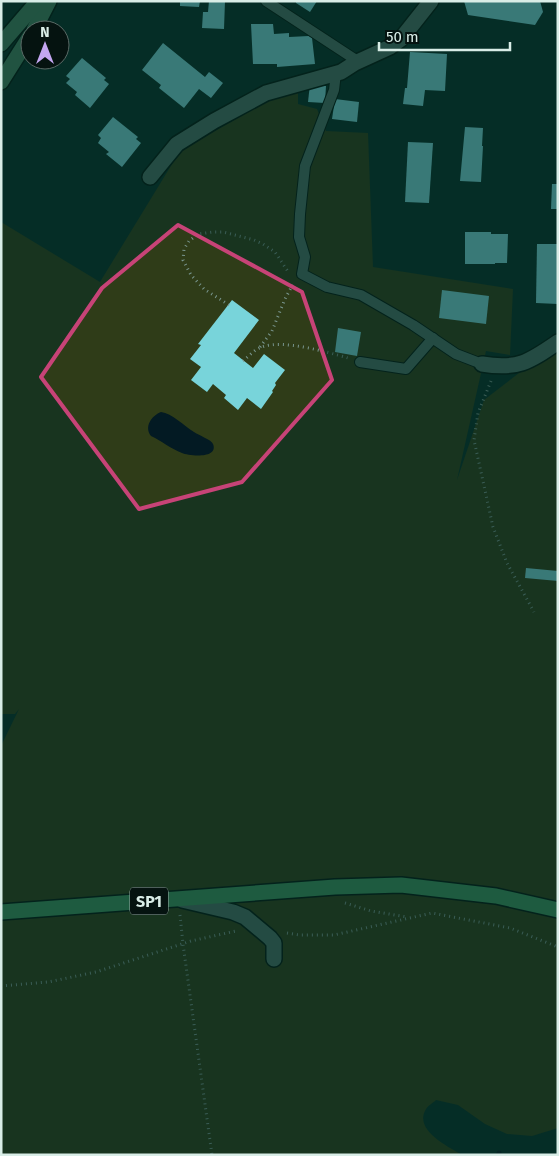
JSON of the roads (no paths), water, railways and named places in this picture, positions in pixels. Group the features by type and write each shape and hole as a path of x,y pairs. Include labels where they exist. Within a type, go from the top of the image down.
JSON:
{"main road":[{"name":"SP1","path":"1,912 335,887 401,885 496,896 558,910"}],"street":[{"path":"1,44 38,1"},
{"path":"40,20 50,1"},
{"path":"150,177 177,144 214,121 266,93 342,72 351,65 390,47 401,39 431,1"},
{"path":"1,82 20,52"},
{"path":"482,364 497,367 516,366 536,357 558,342"},
{"path":"178,899 233,912 244,917 274,943 274,959"}],"lane":[{"path":"266,1 359,62"},
{"path":"336,73 334,90 305,166 299,237 305,257 302,274 327,287 361,295 413,325 456,354 482,364"},
{"path":"360,362 406,369 433,338"}],"water":[{"path":"161,412 174,417 210,441 214,449 212,452 202,455 186,454 151,436 148,426 154,416"}]}
